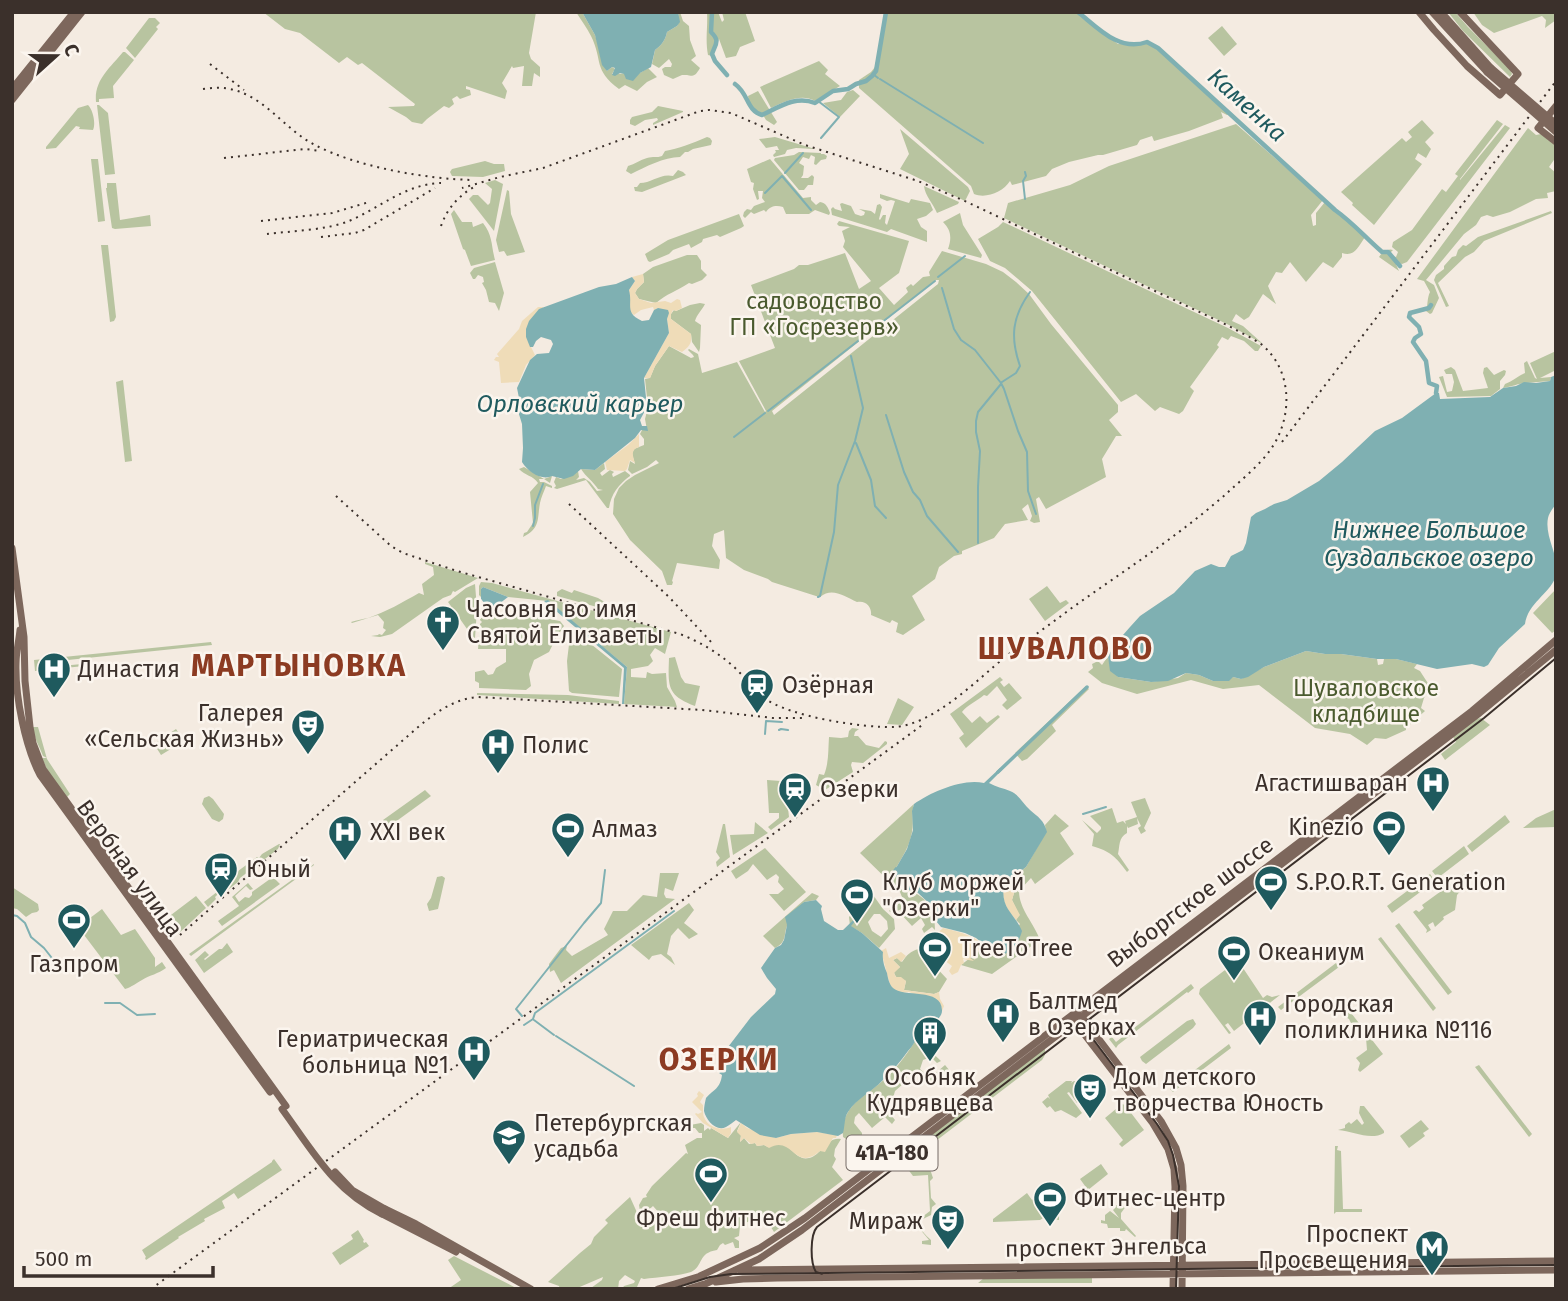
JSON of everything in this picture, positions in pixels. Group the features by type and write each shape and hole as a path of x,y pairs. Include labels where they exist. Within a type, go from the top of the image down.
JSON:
{"main road":[{"path":"12,89 74,12"},
{"path":"12,100 82,12"},
{"path":"1419,12 1467,65 1500,95 1518,74 1460,12"},
{"path":"1432,12 1556,132"},
{"path":"1441,12 1489,70 1556,124"},
{"path":"1556,106 1538,128 1556,142"},
{"name":"Вербная улица","path":"12,548 23,634 18,675 26,737 30,754 40,775 338,1183 363,1203 384,1211 530,1289"},
{"name":"Выборгское шоссе","path":"1077,1017 1472,711 1556,640"},
{"name":"Выборгское шоссе","path":"736,1270 765,1256 816,1214 1471,720 1556,650"},
{"path":"1077,1017 1152,1122 1168,1149 1175,1180 1178,1274 1182,1289"},
{"name":"Выборгское шоссе","path":"702,1280 816,1214"},
{"path":"765,1256 765,1264 772,1269"},
{"name":"проспект Энгельса","path":"658,1289 736,1270 1556,1261"},
{"path":"823,1278 828,1269"},
{"name":"проспект Энгельса","path":"688,1289 702,1280 743,1279 1556,1270"},
{"path":"1173,1289 1178,1274"}],"green space":[{"path":"263,12 536,12 529,53 531,59 540,67 540,77 534,73 532,86 522,86 524,66 512,66 502,83 507,91 505,99 466,86 471,95 460,99 457,96 452,99 454,104 449,108 444,106 422,124 412,122 388,107 415,104 362,63 358,65 347,57 339,63 300,33 285,29"},
{"path":"576,12 582,12 595,35 607,71 612,67 615,69 612,74 640,73 648,68 657,77 637,91 625,85 619,89 605,76 595,44"},
{"path":"678,12 689,26 690,40 696,56 691,60 700,68 694,75 682,75 673,79 664,75 662,69 671,67 669,59 659,68 652,64 655,50 663,42 667,32 679,22"},
{"path":"707,12 718,12 722,22 722,12 745,12 755,41 740,47 736,56 726,58 719,39 712,56 708,55"},
{"path":"885,12 1076,12 1118,44 1147,42 1158,48 1230,113 1227,115 1221,112 1223,118 1189,131 1154,141 1152,136 1140,140 1137,145 1069,162 1052,169 1046,176 1012,185 1010,181 994,194 974,194 971,186 859,88 859,80 875,67"},
{"path":"1448,12 1455,12 1510,69 1510,77 1463,31"},
{"path":"1473,12 1555,12 1556,20 1545,28 1546,20 1542,16 1494,33 1482,25"},
{"path":"149,18 155,18 160,23 156,27 158,29 135,58 126,48"},
{"path":"1222,26 1237,44 1224,56 1208,38"},
{"path":"123,52 134,60 113,86 114,98 99,99 99,102 96,102 100,81"},
{"path":"819,61 828,70 825,74 840,86 815,101 798,98 771,108 760,87"},
{"path":"853,90 860,96 840,117 823,103 841,100 847,92"},
{"path":"758,91 777,122 774,125 751,106 748,96"},
{"path":"88,105 94,117 93,130 79,129 80,127 76,126 56,148 46,149 78,108"},
{"path":"97,105 108,113 115,174 105,175"},
{"path":"658,106 683,112 653,125 657,118 645,120 635,126 630,124 632,117 652,112"},
{"path":"1422,120 1434,133 1425,142 1431,149 1426,158 1418,153 1415,159 1422,164 1374,225 1341,192 1402,138 1406,142 1412,137 1408,132"},
{"path":"1497,120 1503,124 1460,180 1505,125 1510,128 1407,262 1395,262 1399,271 1379,257 1385,251 1393,250 1392,256 1396,257 1398,252 1392,247 1393,242 1412,230 1442,189 1446,192 1458,176 1455,174"},
{"path":"1236,124 1323,200 1311,215 1313,226 1316,225 1316,213 1325,202 1365,237 1353,252 1342,253 1333,268 1323,262 1306,282 1290,262 1282,273 1276,272 1268,286 1276,304 1263,294 1249,317 1244,320 1236,314 1232,321 1243,326 1263,344 1229,325 1004,218 1008,203 1070,185 1109,166"},
{"path":"1528,128 1556,146 1556,157 1549,167 1556,173 1556,191 1547,193 1548,198 1536,199 1510,212 1481,217 1426,280 1434,285 1439,298 1430,314 1426,311 1430,292 1424,281 1417,279"},
{"path":"900,129 968,187 970,191 965,201 900,169 909,154"},
{"path":"707,137 712,141 711,145 693,149 680,157 661,161 631,174 626,171 628,166 649,157 662,156 665,151"},
{"path":"775,137 815,149 796,148 774,157 775,150 779,150 777,146 766,148 759,139"},
{"path":"799,152 821,153 827,156 816,165 815,157 803,157 799,163 804,166 801,178 812,175 814,177 813,185 808,185 804,190 799,190 774,160"},
{"path":"91,159 98,159 105,221 98,222"},
{"path":"770,159 803,198 811,197 816,205 824,203 829,215 815,210 809,214 786,214 783,207 776,206 766,212 751,212 745,218 743,216 747,209 751,210 765,202 762,198 763,191 758,191 757,200 754,183 751,182 747,169"},
{"path":"485,161 504,164 505,171 483,177 452,176 450,172 452,169"},
{"path":"678,170 686,175 642,192 635,191 634,187 640,183 673,176"},
{"path":"495,180 503,184 494,231 469,199 478,195 488,205 492,189 485,183"},
{"path":"107,183 116,183 120,220 150,215 151,226 112,228"},
{"path":"924,186 959,202 937,213"},
{"path":"507,190 511,214 525,252 507,256 504,251 499,252 496,240"},
{"path":"880,194 909,203 911,199 930,203 933,210 917,219 927,231 927,242 891,229 887,232 832,215 833,207 842,211 842,203 851,206 855,214 861,216 865,212 859,209 875,214 877,205 880,204 882,207 879,219 886,215 887,225 895,201 880,198"},
{"path":"454,210 462,222 472,222 473,227 483,223 490,236 495,260 471,266 451,214"},
{"path":"1551,211 1552,213 1484,241 1465,257 1438,283 1449,306 1446,307 1434,280 1463,245"},
{"path":"960,213 963,225 982,255 981,258 948,249 950,234 943,222"},
{"path":"739,214 744,226 741,228 720,237 717,235 703,239 691,248 689,244 648,261 645,254 668,240"},
{"name":"садоводство ГП «Госрезерв»","path":"839,221 909,241 899,273 879,288 894,305 908,292 906,288 911,284 913,286 923,277 930,276 929,272 942,251 1003,272 1029,294 1118,405 1118,412 1109,420 1122,436 1116,436 1102,459 1106,477 1046,509 1039,497 1036,499 1040,522 1030,521 1032,516 1028,504 1022,509 1028,520 1005,524 994,538 962,551 962,554 954,556 939,567 935,579 912,596 925,620 903,635 896,632 898,623 892,620 890,623 871,615 866,603 834,593 816,596 744,570 726,558 724,530 714,534 712,546 720,560 719,569 677,563 672,585 667,585 662,571 630,540 613,514 614,499 619,488 635,475 659,463 656,460 632,474 628,470 630,461 635,464 632,454 634,449 644,445 640,434 642,430 647,430 645,379 650,378 669,346 691,358 694,357 689,349 698,354 702,373 737,362 765,412 739,361 775,348 751,285 799,265 808,265 845,253 859,289 871,281 843,247 845,241 842,231 850,227 837,224","holes":["939,280 938,284 774,415 772,411"]},
{"path":"1003,222 1261,346 1255,351 1244,341 1231,336 1228,340 1222,337 1217,345 1219,347 1190,387 1194,391 1179,414 1160,407 1155,411 1136,394 1121,402 1032,291 1005,268 990,261 978,239"},
{"path":"101,245 108,245 116,317 110,322"},
{"path":"687,255 697,255 701,261 701,269 707,275 702,280 689,283 656,303 639,299 635,293 644,282 643,274 653,267"},
{"path":"495,262 504,293 499,311 495,303 489,302 482,283 483,277 478,275 473,279 470,273 474,268"},
{"path":"705,304 695,321 701,325 699,352 692,342 691,334 671,319 671,314 674,310"},
{"path":"1556,351 1556,370 1540,378 1551,377 1550,381 1503,388 1505,384 1525,373 1524,363 1527,361 1537,379 1530,363"},
{"path":"1451,367 1455,370 1463,391 1488,388 1484,368 1487,367 1494,375 1506,371 1500,381 1500,389 1491,396 1447,397 1439,377 1443,376 1447,392 1452,391 1452,374 1446,374 1444,370"},
{"path":"123,380 132,461 125,462 116,382"},
{"path":"604,463 605,469 600,473 602,476 610,470 614,472 613,477 625,471 630,475 616,490 609,508 586,480 554,488 556,477 561,479 578,471 579,477 576,480 584,478 590,482 597,491 603,490 598,489 581,469 595,470"},
{"path":"524,467 544,479 539,479 540,482 552,488 546,486 535,527 523,537 533,523 530,492 538,483 519,469"},
{"path":"425,562 478,578 453,591 451,595 392,634 380,637 371,636 382,635 386,630 378,615 351,622 381,613 419,593 424,595 422,584 434,575 433,567"},
{"path":"481,582 671,632 665,654 655,648 650,655 653,661 648,666 631,669 631,677 646,678 647,672 666,673 667,687 677,707 624,704 627,667 548,601 508,597 483,587 481,597 479,586"},
{"path":"475,584 477,609 475,638 448,602"},
{"path":"1047,586 1060,603 1066,600 1069,603 1045,621 1029,599"},
{"path":"562,589 598,598 626,615 557,596 557,592"},
{"path":"1556,589 1556,630 1552,633 1533,613"},
{"path":"480,613 544,615 544,618 560,621 564,626 549,652 534,660 529,674 531,686 526,690 479,688 479,683 475,681 475,672 484,670 488,675 493,674 496,668 506,662 506,649 478,649 482,622"},
{"path":"571,628 622,669 619,697 569,691 567,661"},
{"path":"211,642 212,645 39,663 39,668 94,665 35,671 34,660"},
{"name":"Шуваловское кладбище","path":"1306,651 1377,659 1378,665 1383,664 1384,659 1417,664 1414,668 1420,671 1431,688 1421,708 1425,711 1406,730 1386,739 1375,738 1367,745 1350,734 1315,728 1259,685 1223,689 1191,680 1137,694 1102,683 1088,672 1093,668 1092,664 1098,661 1102,665 1108,656 1118,677 1151,682 1178,678 1186,673 1213,681 1233,677 1241,679"},
{"path":"675,657 685,683 700,686 695,706 679,698 671,689 669,658"},
{"path":"1000,677 1004,687 1009,683 1022,698 1007,710 1002,705 1007,700 997,686 987,696 984,695 967,707 962,712 972,723 980,716 987,723 998,715 1000,717 966,748 959,738 964,734 950,714"},
{"path":"1086,686 1089,689 1052,725 1056,731 1022,761 1015,753"},
{"path":"477,695 568,695 619,701 619,704"},
{"path":"898,698 914,707 902,725 887,724"},
{"path":"1481,718 1490,725 1445,760 1441,754 1456,742 1453,737 1475,719"},
{"path":"33,727 38,727 47,758 43,756"},
{"path":"852,728 859,729 854,736 858,736 866,745 879,748 885,741 887,744 863,763 852,762 853,772 825,790 816,785 819,774 824,775 826,770 829,737 848,737"},
{"path":"176,729 184,741 161,755 154,744"},
{"path":"42,758 47,758 70,794 67,797 50,777"},
{"path":"767,780 781,781 782,790 786,790 789,817 771,830 768,827 779,818 779,813 769,813"},
{"path":"425,790 431,796 387,828 383,820"},
{"path":"209,796 224,814 219,822 212,819 202,804 204,798"},
{"path":"1145,798 1151,813 1144,828 1146,831 1141,834 1137,818 1138,824 1128,828 1127,826 1127,833 1120,842 1118,854 1129,870 1127,872 1112,855 1092,846 1094,834 1082,820 1097,833 1101,827 1090,816 1112,808 1117,823 1123,821 1126,824 1125,821 1137,817 1131,802"},
{"path":"914,804 911,837 896,868 904,888 918,895 931,908 935,930 932,927 924,933 922,929 925,925 921,918 912,926 899,912 902,909 892,913 889,911 902,897 900,892 860,853"},
{"path":"1556,809 1556,827 1523,828 1536,818"},
{"path":"1055,814 1069,826 1060,833 1074,854 1035,884 1031,878 1019,891 1021,904 1040,940 992,974 961,965 983,948 989,949 994,956 1020,924 1016,920 1019,915 1012,900 1016,886 1011,879 1026,867 1046,832 1045,825"},
{"path":"1505,815 1510,822 1472,852 1467,846"},
{"path":"755,822 768,833 733,855 730,835 754,834"},
{"path":"723,824 730,857 717,867 716,862 720,858 716,852"},
{"path":"280,844 278,849 238,882 225,892 221,891 208,907 204,902 231,881 230,877"},
{"path":"1464,846 1469,854 1437,877 1432,871"},
{"path":"765,848 806,892 784,911 769,894 778,894 784,889 776,874 767,880 753,864 736,879 731,871"},
{"path":"314,864 191,956 189,954"},
{"path":"660,873 679,873 673,891 665,888 664,894 666,898 675,899 561,983 554,970 550,972 549,964 561,948 567,946 566,950 572,956 608,935 604,929 613,911 627,911 643,895 657,897"},
{"path":"1466,873 1469,876 1468,889 1462,889 1457,895 1455,910 1443,917 1435,927 1433,922 1428,925 1431,930 1426,933 1427,930 1413,912 1419,912 1424,908 1422,905"},
{"path":"1430,874 1435,881 1392,913 1387,906"},
{"path":"437,877 445,878 438,909 429,911 427,904"},
{"path":"270,879 275,879 280,884 222,926 218,921 239,906 232,897 248,883 253,889 250,890 246,886 235,896 239,902 245,897 249,898 252,892"},
{"path":"12,887 38,904 39,910 26,917 12,908"},
{"path":"871,892 894,919 895,929 879,948 850,926 849,917","holes":["874,914 880,914 887,921 888,929 881,937 872,931 868,922"]},
{"path":"812,893 819,896 816,900 804,902 789,922 784,940 775,948 763,936"},
{"path":"196,896 206,908 178,934 167,918"},
{"path":"689,903 694,910 684,923 698,934 689,939 678,928 671,936 667,954 675,965 661,954 652,956 649,960 631,945"},
{"path":"102,909 121,935 135,929 155,958 155,967 162,962 166,968 125,989 78,927"},
{"path":"1399,923 1452,992 1448,995 1395,926"},
{"path":"1381,937 1436,1008 1433,1011 1378,939"},
{"path":"227,943 233,952 204,973 195,960 205,951 209,955 205,960"},
{"path":"919,949 947,979 939,992 934,994 904,990 906,981 898,978 894,972 900,967 893,960 897,958 902,962 909,954"},
{"name":"Океаниум","path":"1239,962 1263,998 1267,995 1280,995 1234,1031 1228,1023 1225,1025 1231,1033 1229,1034 1199,994 1200,989"},
{"path":"1336,963 1339,967 1281,1010 1278,1007"},
{"path":"1191,984 1194,988 1116,1048 1109,1039 1112,1037 1116,1042"},
{"path":"1349,1007 1383,1054 1360,1072 1360,1063 1356,1058 1367,1050 1366,1038 1365,1040 1359,1034 1363,1031 1361,1029 1355,1031 1349,1019 1344,1016 1343,1013"},
{"path":"1193,1019 1196,1024 1193,1028 1146,1064 1142,1061 1140,1057"},
{"path":"915,1041 923,1044 941,1061 937,1063 931,1057 923,1060 920,1069 930,1078 945,1065 950,1071 933,1083 918,1073 908,1075 895,1091 895,1100 887,1107 895,1120 892,1124 885,1117 872,1128 859,1113 854,1123 862,1137 854,1144 843,1137 848,1112 858,1100 889,1075"},
{"path":"1229,1044 1231,1048 1173,1092 1170,1089"},
{"path":"1045,1048 1042,1060 907,1163 896,1162"},
{"path":"1479,1065 1532,1134 1529,1137 1475,1067"},
{"path":"1066,1081 1074,1081 1084,1086 1081,1088 1082,1094 1076,1098 1077,1103 1069,1092 1067,1093 1082,1113 1076,1118 1061,1110 1055,1112 1042,1102 1048,1097 1050,1099 1048,1095"},
{"path":"1122,1104 1144,1130 1122,1147 1119,1144 1123,1140 1105,1118"},
{"path":"1360,1106 1364,1106 1384,1133 1367,1136 1338,1130 1357,1119 1362,1125 1364,1123 1359,1113"},
{"path":"1421,1120 1429,1129 1423,1133 1425,1136 1409,1148 1400,1136"},
{"path":"741,1122 737,1131 741,1135 740,1142 744,1138 749,1144 755,1143 757,1146 782,1145 804,1158 814,1156 832,1140 841,1139 835,1149 836,1159 832,1167 843,1180 774,1232 766,1219 762,1221 757,1217 740,1226 739,1236 734,1238 739,1241 739,1248 735,1248 733,1242 725,1245 723,1243 717,1250 706,1254 691,1272 641,1278 637,1287 622,1289 635,1281 625,1275 619,1281 618,1289 587,1289 603,1277 575,1289 560,1289 548,1282 591,1244 608,1223 605,1220 630,1197 644,1228 652,1225 661,1215 653,1206 641,1217 639,1205 652,1186 688,1154 685,1145 702,1138 702,1133 690,1125 701,1123 704,1125 704,1131 711,1128 728,1138"},
{"path":"1335,1146 1341,1151 1343,1209 1362,1209 1362,1212 1334,1214"},
{"path":"920,1156 933,1178 930,1181 931,1198 936,1204 932,1207 931,1215 921,1220 923,1231 931,1240 931,1245 922,1244 922,1241 929,1240 919,1228 918,1220 930,1211 928,1175 913,1176 907,1168"},
{"path":"274,1159 282,1170 238,1199 234,1193 222,1201 225,1208 204,1219 205,1221 146,1260 142,1250"},
{"path":"1101,1164 1108,1174 1088,1190 1080,1179"},
{"path":"1043,1192 1046,1195 1042,1199 1048,1198 1059,1211 1059,1220 1045,1217 1040,1220 993,1222 993,1219 1027,1193 1032,1200"},
{"path":"1124,1202 1127,1205 1121,1213 1121,1219 1135,1237 1126,1229 1120,1231 1120,1228 1108,1228 1107,1224 1101,1223 1110,1211 1119,1218 1113,1210 1116,1205"},
{"path":"358,1230 364,1243 369,1246 340,1265 332,1253 353,1239 351,1235"},
{"path":"454,1256 518,1289 448,1289 461,1280 448,1260"},
{"path":"1092,1277 1092,1283 978,1283 984,1278"}],"sand":[{"path":"643,274 644,282 635,293 639,299 651,303 680,300 682,308 673,310 671,319 691,334 690,344 682,352 669,346 650,378 644,378 669,333 668,313 658,308 654,310 653,307 634,315 630,312 629,290 635,281 632,277"},
{"path":"538,307 544,307 535,315 526,332 535,355 526,365 519,382 501,383 499,362 494,360 499,357 497,354 519,329 522,321"},
{"path":"639,434 639,447 633,453 635,463 630,460 625,471 607,470 605,462"},
{"path":"1011,879 1016,886 1012,900 1020,915 1016,920 1007,908 1003,895 1004,884"},
{"path":"943,928 968,935 989,949 980,949 975,960 971,956 974,961 963,959 964,963 958,972 952,975 949,971 952,966 932,949 935,944 932,938"},
{"path":"886,948 889,958 901,952 906,956 901,962 897,958 893,960 900,967 894,973 896,977 906,981 904,990 934,994 939,992 944,1006 942,1011 941,1005 909,992 894,990 890,985 881,951"},
{"path":"699,1091 704,1095 700,1102 706,1121 716,1128 731,1127 728,1138 703,1123 695,1114 702,1112 692,1102"},
{"path":"741,1123 747,1128 776,1138 817,1132 837,1135 825,1152 820,1151 804,1158 782,1145 769,1148 764,1145 757,1146 744,1138 740,1142 741,1136 737,1132"}],"water":[{"path":"582,12 678,12 680,22 667,32 663,42 655,50 651,67 633,81 626,79 624,74 612,75 615,68 607,71 602,65 595,35"},
{"name":"Орловский карьер","path":"632,277 635,281 629,290 630,308 636,318 649,320 658,308 668,310 669,313 669,333 644,378 647,407 640,420 642,426 647,426 648,431 641,430 595,470 581,469 564,479 535,475 522,462 522,424 518,411 517,388 530,360 537,354 549,353 553,344 551,340 541,337 530,347 526,337 529,321 539,309"},
{"name":"Нижнее Большое Суздальское озеро","path":"1556,375 1556,504 1547,526 1557,571 1552,584 1530,610 1525,624 1499,648 1488,665 1484,667 1472,664 1437,669 1396,659 1306,651 1264,667 1248,677 1233,677 1229,681 1213,681 1186,673 1168,681 1151,682 1118,677 1110,671 1108,656 1140,616 1174,593 1195,571 1211,564 1225,567 1231,556 1243,550 1251,517 1319,481 1375,431 1402,418 1436,393 1439,393 1440,399 1490,397 1503,388 1524,382 1550,381 1551,377"},
{"path":"483,587 508,597 495,607 487,606 481,599"},
{"path":"548,600 627,667 624,704 624,668 544,601"},
{"path":"1000,768 1002,770 989,783 1016,794 1040,819 1047,832 1026,867 1004,884 1006,905 1022,931 1014,947 999,957 994,956 976,938 941,927 936,921 932,906 918,893 904,888 896,876 896,868 907,849 913,830 914,804 948,787 967,782 984,783"},
{"path":"875,899 851,926 883,952 884,965 893,988 936,999 941,1004 939,1017 920,1033 886,1077 852,1107 846,1117 843,1133 838,1136 817,1132 776,1138 760,1135 736,1120 722,1128 712,1124 704,1111 706,1098 720,1083 722,1075 719,1073 722,1071 720,1067 723,1066 725,1051 751,1017 775,994 776,989 761,968 784,940 787,925 785,917 804,902 816,900 822,906 824,921 838,930 843,930"}],"waterway":[{"name":"Каменка","path":"712,12 711,32 716,38 712,54 727,75"},
{"name":"Каменка","path":"735,84 743,92 750,106 762,115 794,101 815,103 833,91 848,89 866,81 876,71 886,12"},
{"name":"Каменка","path":"1078,12 1118,41 1127,44 1147,42 1158,48 1381,251"},
{"name":"Каменка","path":"873,74 878,78"},
{"path":"880,79 983,143"},
{"path":"818,101 839,117 821,138"},
{"path":"785,173 803,153"},
{"path":"1025,172 1025,199"},
{"path":"765,193 782,176 811,210"},
{"name":"Каменка","path":"1382,252 1388,252 1400,266"},
{"path":"938,277 965,256"},
{"path":"768,411 935,281"},
{"path":"942,288 954,329 961,340 975,350 1004,389 1027,452 1028,491 1036,514"},
{"path":"1002,382 1016,373 1020,366 1014,336 1016,319 1030,292"},
{"name":"Каменка","path":"1431,305 1410,313 1409,317 1419,327 1421,334 1413,342 1426,361 1429,383 1437,386 1436,393"},
{"path":"818,597 834,532 838,485 855,441 863,408 851,356"},
{"path":"978,543 980,451 976,421 978,412 1001,384"},
{"path":"734,437 765,413"},
{"path":"886,415 913,492 927,516 958,552"},
{"path":"856,443 871,480 875,506 886,518"},
{"path":"533,526 535,505 543,484"},
{"path":"998,772 1087,687"},
{"path":"765,734 766,721 782,722"},
{"path":"779,730 788,730"},
{"path":"1083,814 1106,807"},
{"path":"890,876 896,868"},
{"path":"522,1016 516,1009 601,903 605,870"},
{"path":"524,1025 533,1019 535,1013 674,911"},
{"path":"12,915 25,923 31,937 59,967"},
{"path":"105,1003 120,1003 137,1015 155,1014"},
{"path":"534,1020 554,1035"},
{"path":"556,1036 634,1086"}],"tram line":[{"path":"822,1274 816,1272 812,1256 813,1236 817,1227 1484,718 1556,658"},
{"path":"1091,1018 1087,1025 1090,1035 1157,1124 1173,1155 1179,1186 1176,1289"},
{"path":"672,1289 710,1277 731,1274 1556,1265"}],"railway":[{"path":"210,64 244,90"},
{"path":"1282,442 1556,81"},
{"path":"203,89 223,88 242,93 264,106 304,139 351,160 413,174 473,180"},
{"path":"336,496 391,546 403,553 457,571 680,634 701,644 733,666 763,697 790,710 846,723 895,727 925,718 954,700 1013,651 1188,525 1250,473 1271,449 1283,423 1286,409 1284,380 1272,355 1253,339 967,202 918,181 805,145 731,113 700,111 543,168 462,188"},
{"path":"224,158 305,149 320,151"},
{"path":"267,234 340,224 404,192 428,184 441,183"},
{"path":"441,226 454,204 474,187"},
{"path":"321,237 364,230 435,188"},
{"path":"261,221 332,213 369,202"},
{"path":"569,504 669,597 713,644"},
{"path":"180,935 417,728 438,712 460,701 478,697 802,718"},
{"path":"151,1289 925,723"}],"place":[{"name":"Часовня во имя Святой Елизаветы","path":"443,652"},
{"name":"Династия","path":"54,699"},
{"name":"Озёрная","path":"757,715"},
{"name":"Галерея «Сельская Жизнь»","path":"308,756"},
{"name":"Полис","path":"498,775"},
{"name":"Агастишваран","path":"1433,813"},
{"name":"Озерки","path":"795,819"},
{"name":"Kinezio","path":"1389,857"},
{"name":"Алмаз","path":"568,859"},
{"name":"XXI век","path":"345,862"},
{"name":"Юный","path":"221,899"},
{"name":"S.P.O.R.T. Generation","path":"1271,912"},
{"name":"Клуб моржей \"Озерки\"","path":"857,925"},
{"name":"Газпром","path":"74,950"},
{"name":"TreeToTree","path":"935,978"},
{"name":"Океаниум","path":"1234,982"},
{"name":"Балтмед в Озерках","path":"1003,1044"},
{"name":"Городская поликлиника №116","path":"1260,1047"},
{"name":"Особняк Кудрявцева","path":"930,1063"},
{"name":"Гериатрическая больница №1","path":"474,1082"},
{"name":"Дом детского творчества Юность","path":"1090,1120"},
{"name":"Петербургская усадьба","path":"509,1166"},
{"name":"Фреш фитнес","path":"711,1204"},
{"name":"Фитнес-центр","path":"1050,1228"},
{"name":"Мираж","path":"948,1251"},
{"name":"Проспект Просвещения","path":"1432,1277"}],"district":[{"name":"ШУВАЛОВО","path":"1066,649"},
{"name":"МАРТЫНОВКА","path":"299,666"},
{"name":"ОЗЕРКИ","path":"719,1060"}]}
